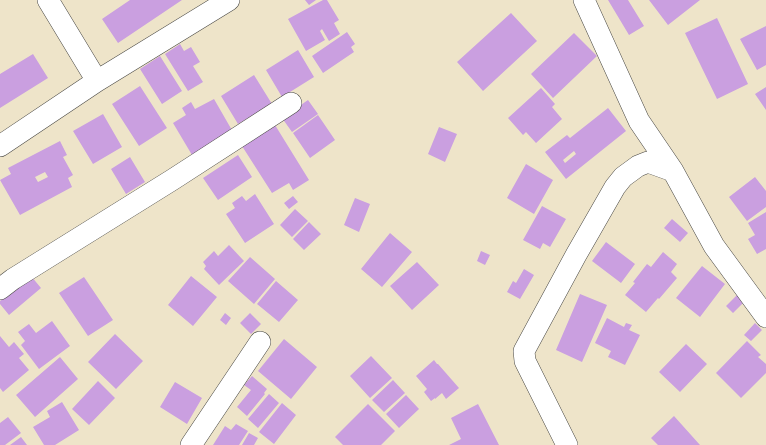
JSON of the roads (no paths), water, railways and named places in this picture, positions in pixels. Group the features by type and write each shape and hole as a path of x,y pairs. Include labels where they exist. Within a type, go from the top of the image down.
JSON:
{"street":[{"path":"48,0 97,81"},
{"path":"0,146 97,81 229,0"},
{"path":"584,0 639,122 672,171 714,246 766,317"},
{"path":"0,289 13,279 291,103"},
{"path":"567,445 525,361 524,351 576,255 615,187 623,177 638,166 648,162 672,171"},
{"path":"190,445 260,342"}]}
